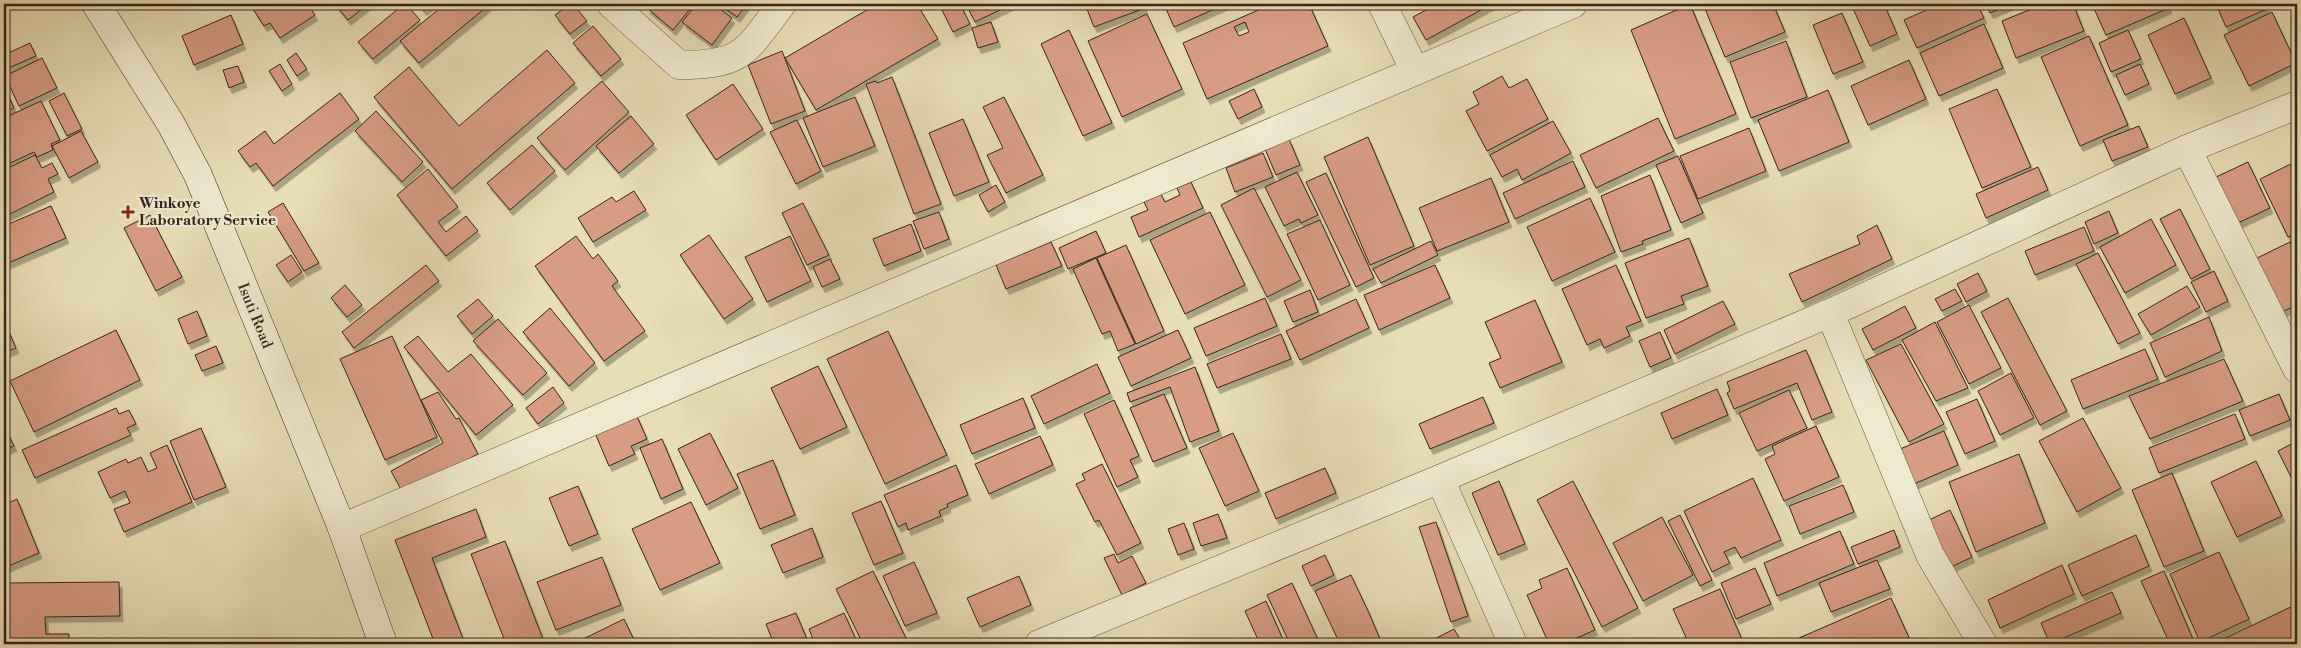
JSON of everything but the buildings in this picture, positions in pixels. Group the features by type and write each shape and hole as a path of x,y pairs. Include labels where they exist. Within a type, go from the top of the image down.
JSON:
{"street":[{"name":"Isuti Road","path":"96,4 171,124 198,175 342,528 382,644"},
{"path":"611,4 679,65 708,65 724,62 745,51 782,4"},
{"path":"1382,4 1415,71"},
{"path":"342,528 1573,4"},
{"path":"1039,644 1440,479 1830,313 2187,149 2297,105"},
{"path":"2187,149 2297,369"},
{"path":"1830,313 1930,555 1983,644"},
{"path":"1440,479 1513,644"}],"place":[{"name":"Winkoye Laboratory Service","path":"128,212"}]}
